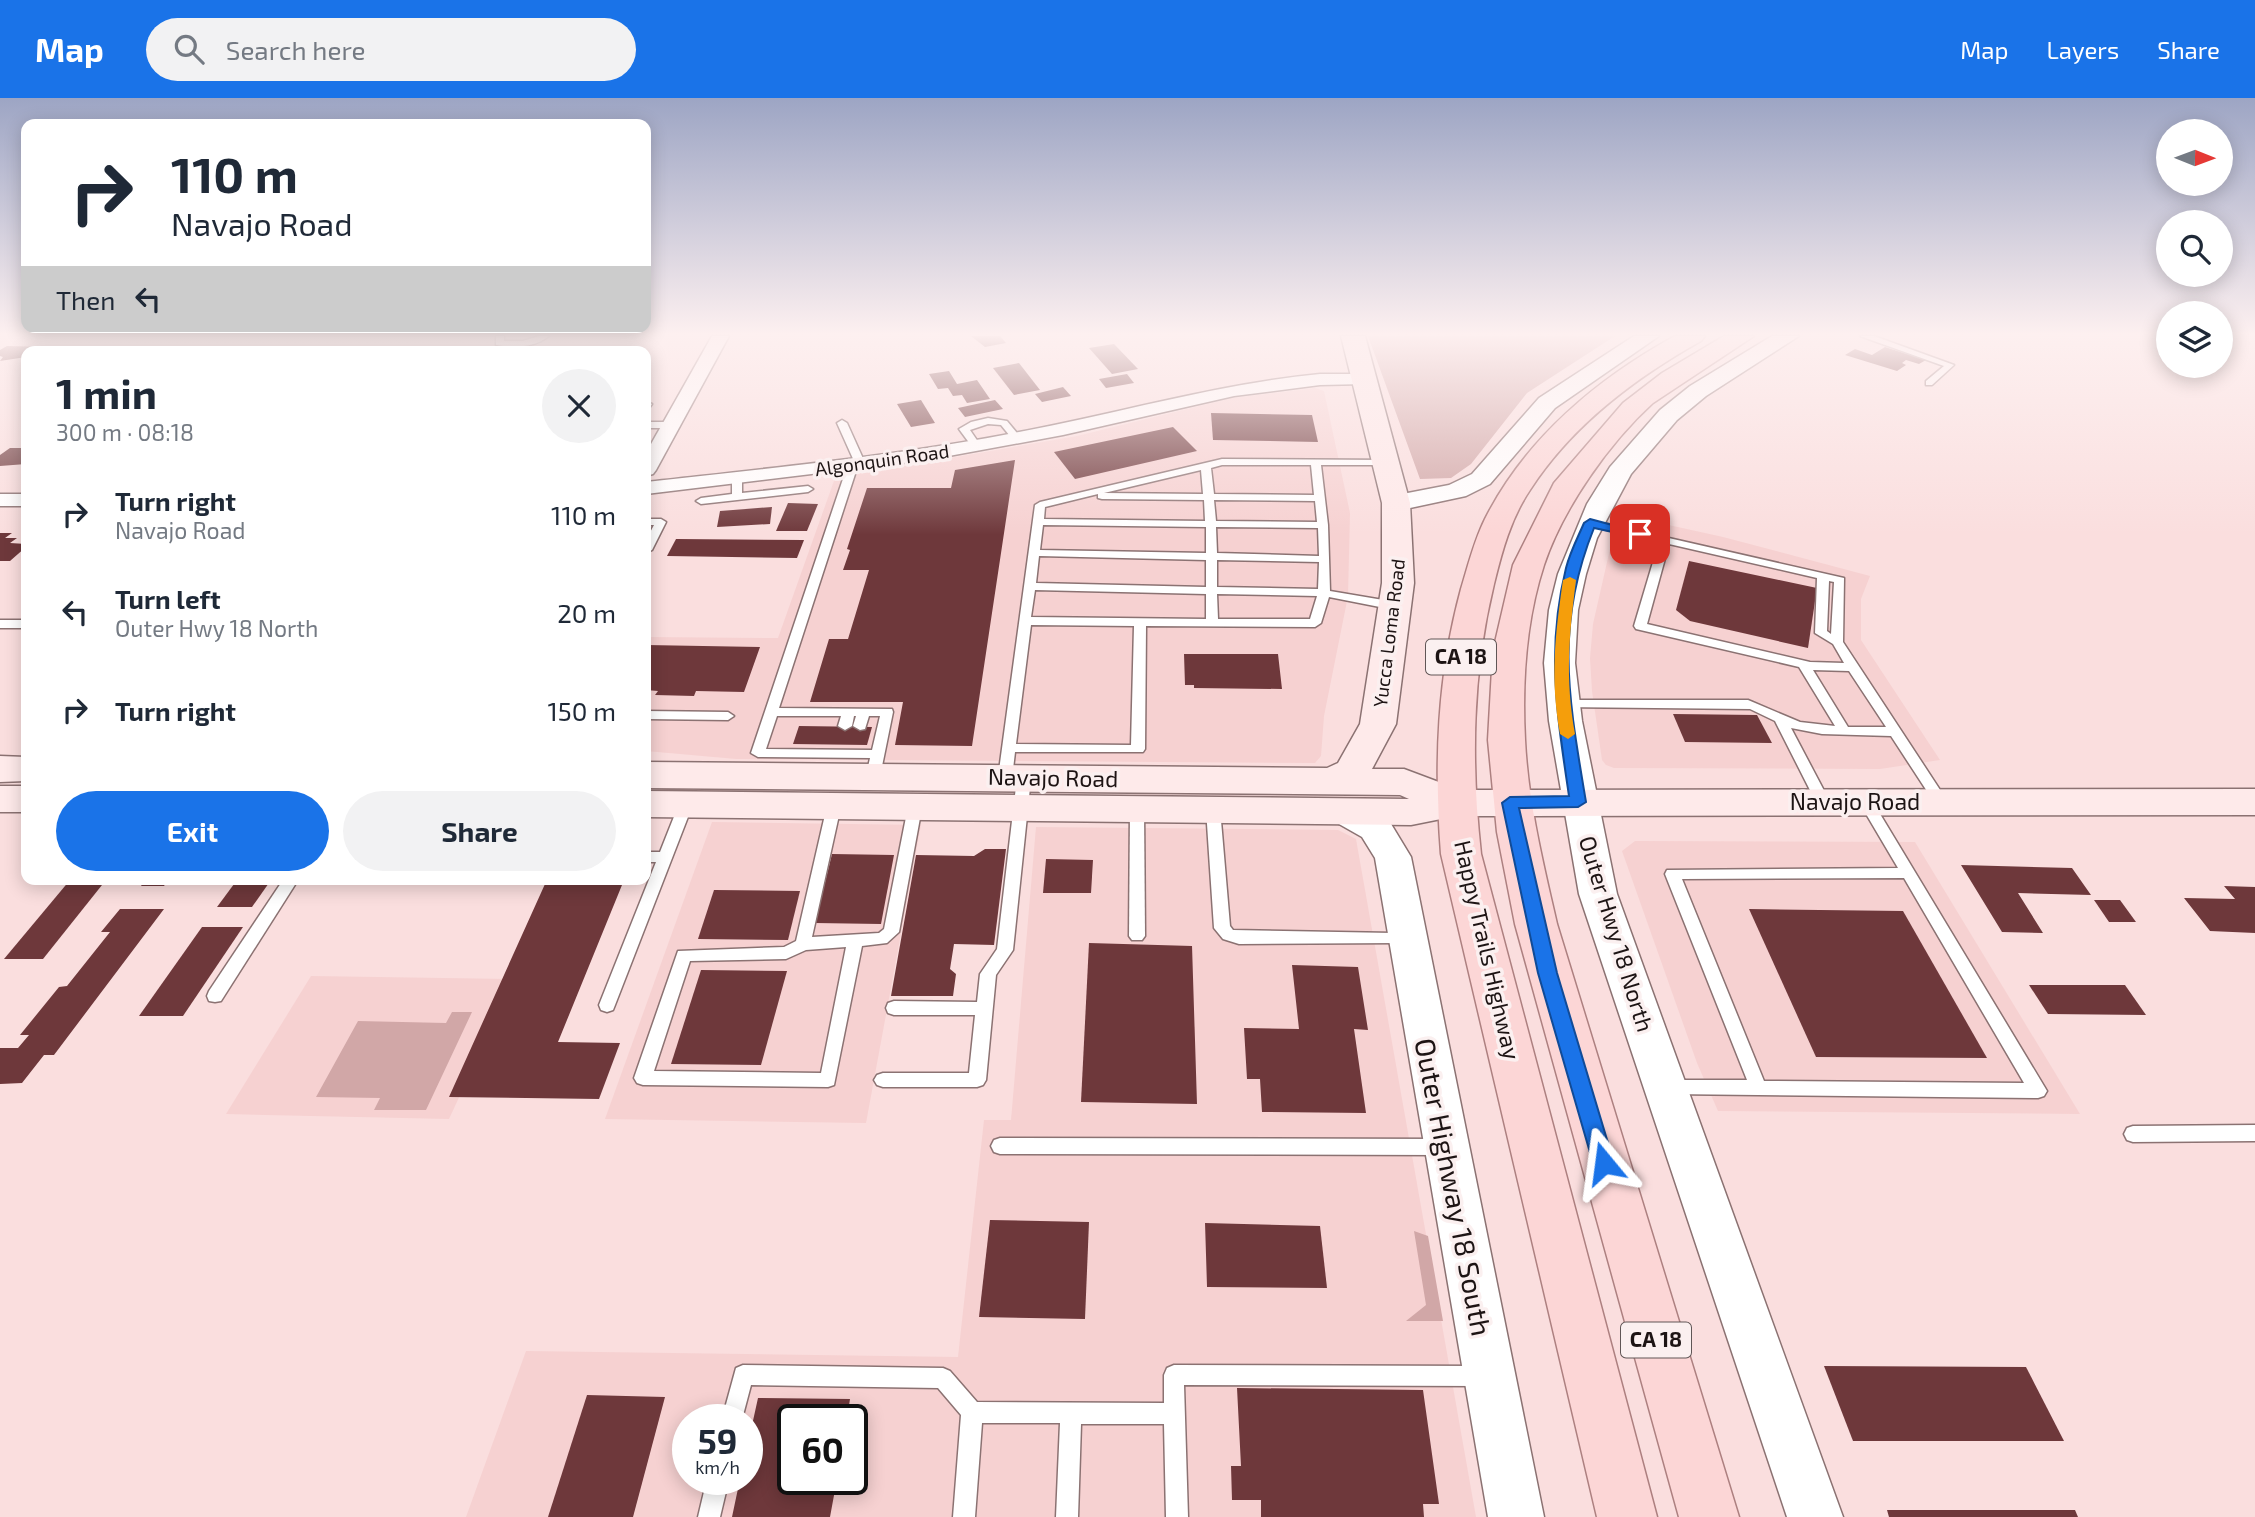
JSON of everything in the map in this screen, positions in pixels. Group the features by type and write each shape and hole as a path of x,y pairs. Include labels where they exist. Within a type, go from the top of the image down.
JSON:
{"main road":[{"name":"Yucca Loma Road","path":"1371,402 1396,503 1398,570 1378,724"},
{"name":"Happy Trails Highway","path":"1595,402 1542,456 1500,517 1486,553 1460,663 1454,732 1424,799 1461,854 1627,1517"},
{"name":"CA 18","path":"1640,402 1597,445 1572,477 1543,530 1525,578 1513,622 1506,687 1506,763 1510,803 1548,973 1709,1517"},
{"path":"1378,724 1424,799"},
{"path":"1338,796 1378,724"},
{"name":"Navajo Road","path":"651,775 865,757 1015,778 1138,779 1338,796 1510,803 2255,802"},
{"path":"6,775 21,793"},
{"name":"Navajo Road","path":"651,804 915,807 1015,778"},
{"name":"Navajo Road","path":"1138,779 1213,809 1338,796"}],"street":[{"path":"651,461 684,402"},
{"name":"Algonquin Road","path":"651,488 737,488 857,464 1017,439 1183,402"},
{"path":"1396,503 1457,491 1481,479 1547,402"},
{"name":"Outer Hwy 18 North","path":"1685,402 1635,450 1607,490 1590,523 1573,566 1566,599 1560,648 1562,704 1578,802 1598,894 1815,1517"},
{"path":"0,500 21,500"},
{"path":"1338,796 1375,828 1393,857"},
{"path":"1393,857 1399,836 1424,799"},
{"name":"Outer Highway 18 South","path":"1393,857 1516,1517"}],"lane":[{"path":"772,712 812,719 862,719 887,712 865,757 838,750 803,749 758,753 772,712 857,464 842,423"},
{"path":"651,425 671,425"},
{"path":"883,1080 978,1080 988,974 1005,950 1026,621 1040,505 1222,462 1385,461"},
{"path":"1026,621 1315,623 1324,593 1325,559 1324,525 1316,462"},
{"path":"1206,466 1211,524 1212,623"},
{"path":"701,501 737,488 808,489"},
{"path":"1081,496 1321,498"},
{"path":"651,522 661,522 651,541"},
{"path":"1038,522 1324,525"},
{"path":"1590,523 1840,580 1837,642 1941,802"},
{"path":"1665,540 1640,626 1803,664 1854,667"},
{"path":"1033,553 1325,559"},
{"path":"1029,586 1324,593 1395,606"},
{"path":"1137,936 1140,622"},
{"path":"0,624 21,624"},
{"path":"1803,664 1844,730"},
{"path":"1562,704 1748,704 1764,709 1780,719 1814,729 1896,732"},
{"path":"651,715 727,716"},
{"path":"1780,719 1823,802"},
{"path":"1015,778 1138,779"},
{"path":"1664,1087 2038,1091 1866,802"},
{"path":"607,1004 686,804"},
{"path":"803,944 834,806"},
{"path":"855,942 828,1080 643,1078 684,955 786,953 803,944 882,939 891,932 915,807"},
{"path":"1213,809 1222,928 1228,935 1239,938 1393,939"},
{"path":"651,856 665,857"},
{"path":"1758,1087 1672,874 1909,873"},
{"path":"215,996 288,885"},
{"path":"894,1008 985,1009"},
{"path":"2133,1134 2255,1133"},
{"path":"1000,1146 1445,1147"},
{"path":"1177,1517 1174,1375 1489,1376"},
{"path":"736,1404 743,1376 943,1378 972,1412 964,1517"},
{"path":"972,1412 1174,1414"},
{"path":"1067,1517 1071,1413"},
{"path":"709,1517 714,1495"}],"shaded area":[{"path":"1215,402 1326,402 1350,513 1348,596 1324,716 1321,756 1315,763 736,759 651,751 651,637 778,638 835,478 1077,436"},
{"path":"1392,402 1520,402 1471,464 1451,478 1420,479"},
{"path":"1628,516 1723,537 1870,576 1861,599 1861,640 1940,760 1880,769 1614,768 1606,765 1602,760 1592,691 1590,658 1593,624 1610,549 1618,544"},
{"path":"712,822 921,825 866,1123 605,1119"},
{"path":"1036,827 1338,830 1356,839 1476,1517 466,1517 526,1351 958,1357 984,1120 1011,1120"},
{"path":"1635,841 1915,842 2080,1114 1718,1111 1697,1063 1622,851"},
{"path":"311,976 514,979 449,1119 226,1114"},
{"path":"452,1012 472,1012 426,1110 374,1110 380,1098 316,1097 358,1021 446,1023"},
{"path":"1414,1231 1428,1236 1443,1321 1406,1321 1426,1305"}],"building":[{"path":"922,402 935,423 911,427 897,404"},
{"path":"997,402 1003,409 965,417 958,408"},
{"path":"1211,413 1312,415 1318,442 1213,440"},
{"path":"1173,427 1197,451 1075,479 1054,452"},
{"path":"10,448 21,448 21,464 0,466 0,455"},
{"path":"1015,460 972,746 895,745 903,702 810,702 829,639 848,639 869,570 843,570 867,488 951,488 955,470"},
{"path":"788,503 818,504 807,531 776,531"},
{"path":"772,507 770,524 717,527 720,511"},
{"path":"0,533 12,533 5,538 17,538 10,543 21,544 21,551 10,561 0,561"},
{"path":"676,539 804,540 797,558 667,556"},
{"path":"1689,561 1817,588 1808,648 1690,621 1676,610"},
{"path":"651,645 760,647 744,692 696,691 694,696 655,695 658,691 651,690"},
{"path":"1184,654 1278,654 1282,689 1194,688 1194,685 1185,685"},
{"path":"1673,714 1757,715 1772,743 1685,742"},
{"path":"799,726 872,727 867,745 793,744"},
{"path":"985,849 1006,849 994,945 954,944 950,969 956,974 953,996 891,996 916,855 974,856"},
{"path":"832,854 894,855 881,924 815,923"},
{"path":"1046,859 1093,860 1091,893 1043,893"},
{"path":"1961,865 2072,868 2091,895 2018,893 2043,933 2002,932"},
{"path":"66,885 102,885 43,959 4,959"},
{"path":"233,885 267,885 252,907 217,907"},
{"path":"545,885 622,885 558,1042 620,1043 599,1099 449,1097"},
{"path":"2224,886 2255,887 2255,933 2210,931 2184,898 2235,899"},
{"path":"714,890 800,891 788,940 698,939"},
{"path":"2094,900 2120,900 2136,922 2109,922"},
{"path":"120,909 164,909 54,1055 44,1055 22,1083 0,1084 0,1048 18,1048 29,1035 20,1035 59,987 67,986 110,932 101,932"},
{"path":"1749,909 1903,911 1987,1058 1816,1057"},
{"path":"202,927 243,927 183,1016 139,1016"},
{"path":"1089,943 1192,946 1197,1104 1081,1102"},
{"path":"1292,965 1358,967 1368,1030 1354,1029 1366,1113 1262,1112 1260,1079 1247,1079 1244,1028 1299,1029"},
{"path":"701,970 787,971 761,1065 671,1064"},
{"path":"2029,985 2125,985 2146,1015 2048,1014"},
{"path":"990,1220 1089,1222 1085,1319 979,1317"},
{"path":"1205,1223 1320,1226 1327,1288 1207,1287"},
{"path":"1824,1366 2026,1367 2064,1441 1853,1441"},
{"path":"1237,1388 1423,1390 1439,1504 1423,1504 1424,1517 1261,1517 1261,1500 1232,1500 1231,1466 1241,1466"},
{"path":"587,1395 665,1397 633,1517 548,1517"},
{"path":"758,1398 850,1399 849,1404 777,1404 777,1495 834,1495 830,1517 732,1517 737,1495 763,1495 763,1404 757,1404"},
{"path":"1887,1510 2075,1510 2078,1517 1889,1517"}],"slow traffic":[{"path":"1568,734 1562,704 1560,648 1570,580"}],"route":[{"path":"1604,1163 1548,973 1510,803 1578,802 1562,704 1560,648 1573,566 1590,523 1640,534"}]}
